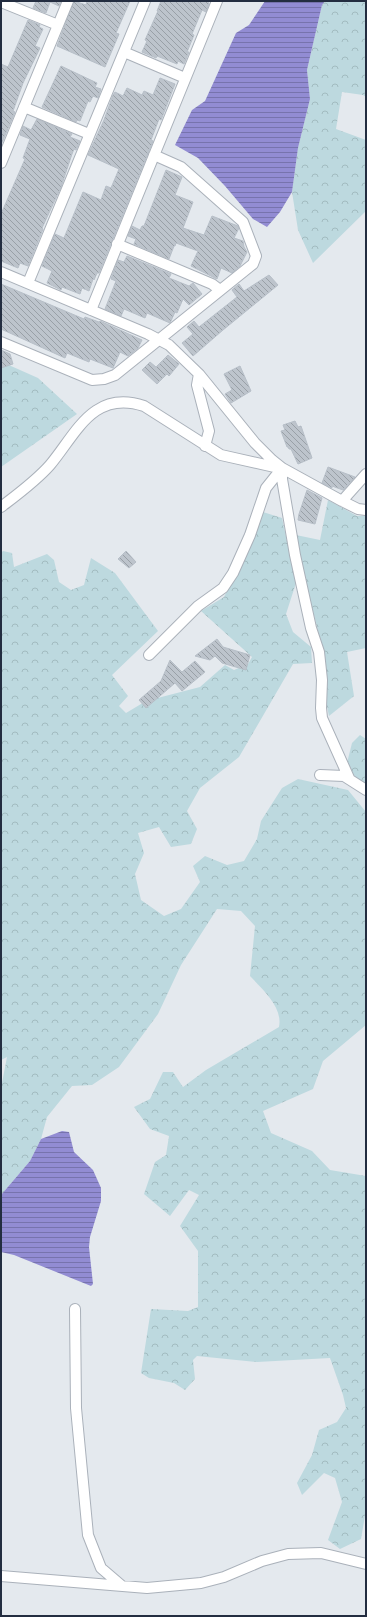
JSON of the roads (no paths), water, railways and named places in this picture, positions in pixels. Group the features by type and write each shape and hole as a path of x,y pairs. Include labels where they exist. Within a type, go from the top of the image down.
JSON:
{"street":[{"path":"1,163 68,1"},
{"path":"28,284 145,1"},
{"path":"91,310 217,1"},
{"path":"1,2 58,25"},
{"path":"124,52 186,78"},
{"path":"24,107 89,134"},
{"path":"1,342 92,380 104,379 115,375 253,264 256,256 243,222 182,167 154,155"},
{"path":"117,244 212,284 220,290"},
{"path":"1,272 169,345 200,374 255,443 272,460 282,468 342,501 358,509 366,510"},
{"path":"200,374 197,385 209,431 205,446"},
{"path":"1,507 38,477 50,465 83,420 96,410 112,403 123,401 144,406 205,446 229,458 282,468"},
{"path":"149,655 198,606 223,588 230,578 250,535 266,488 282,468"},
{"path":"282,468 282,479 295,555 311,628 319,652 322,680 322,718 349,778"},
{"path":"342,501 366,474"},
{"path":"320,775 344,776 366,790"},
{"path":"75,1308 76,1408 88,1535 101,1568 122,1586"},
{"path":"1,1576 147,1588 201,1583 224,1577 262,1561 288,1554 321,1553 366,1564"}]}
